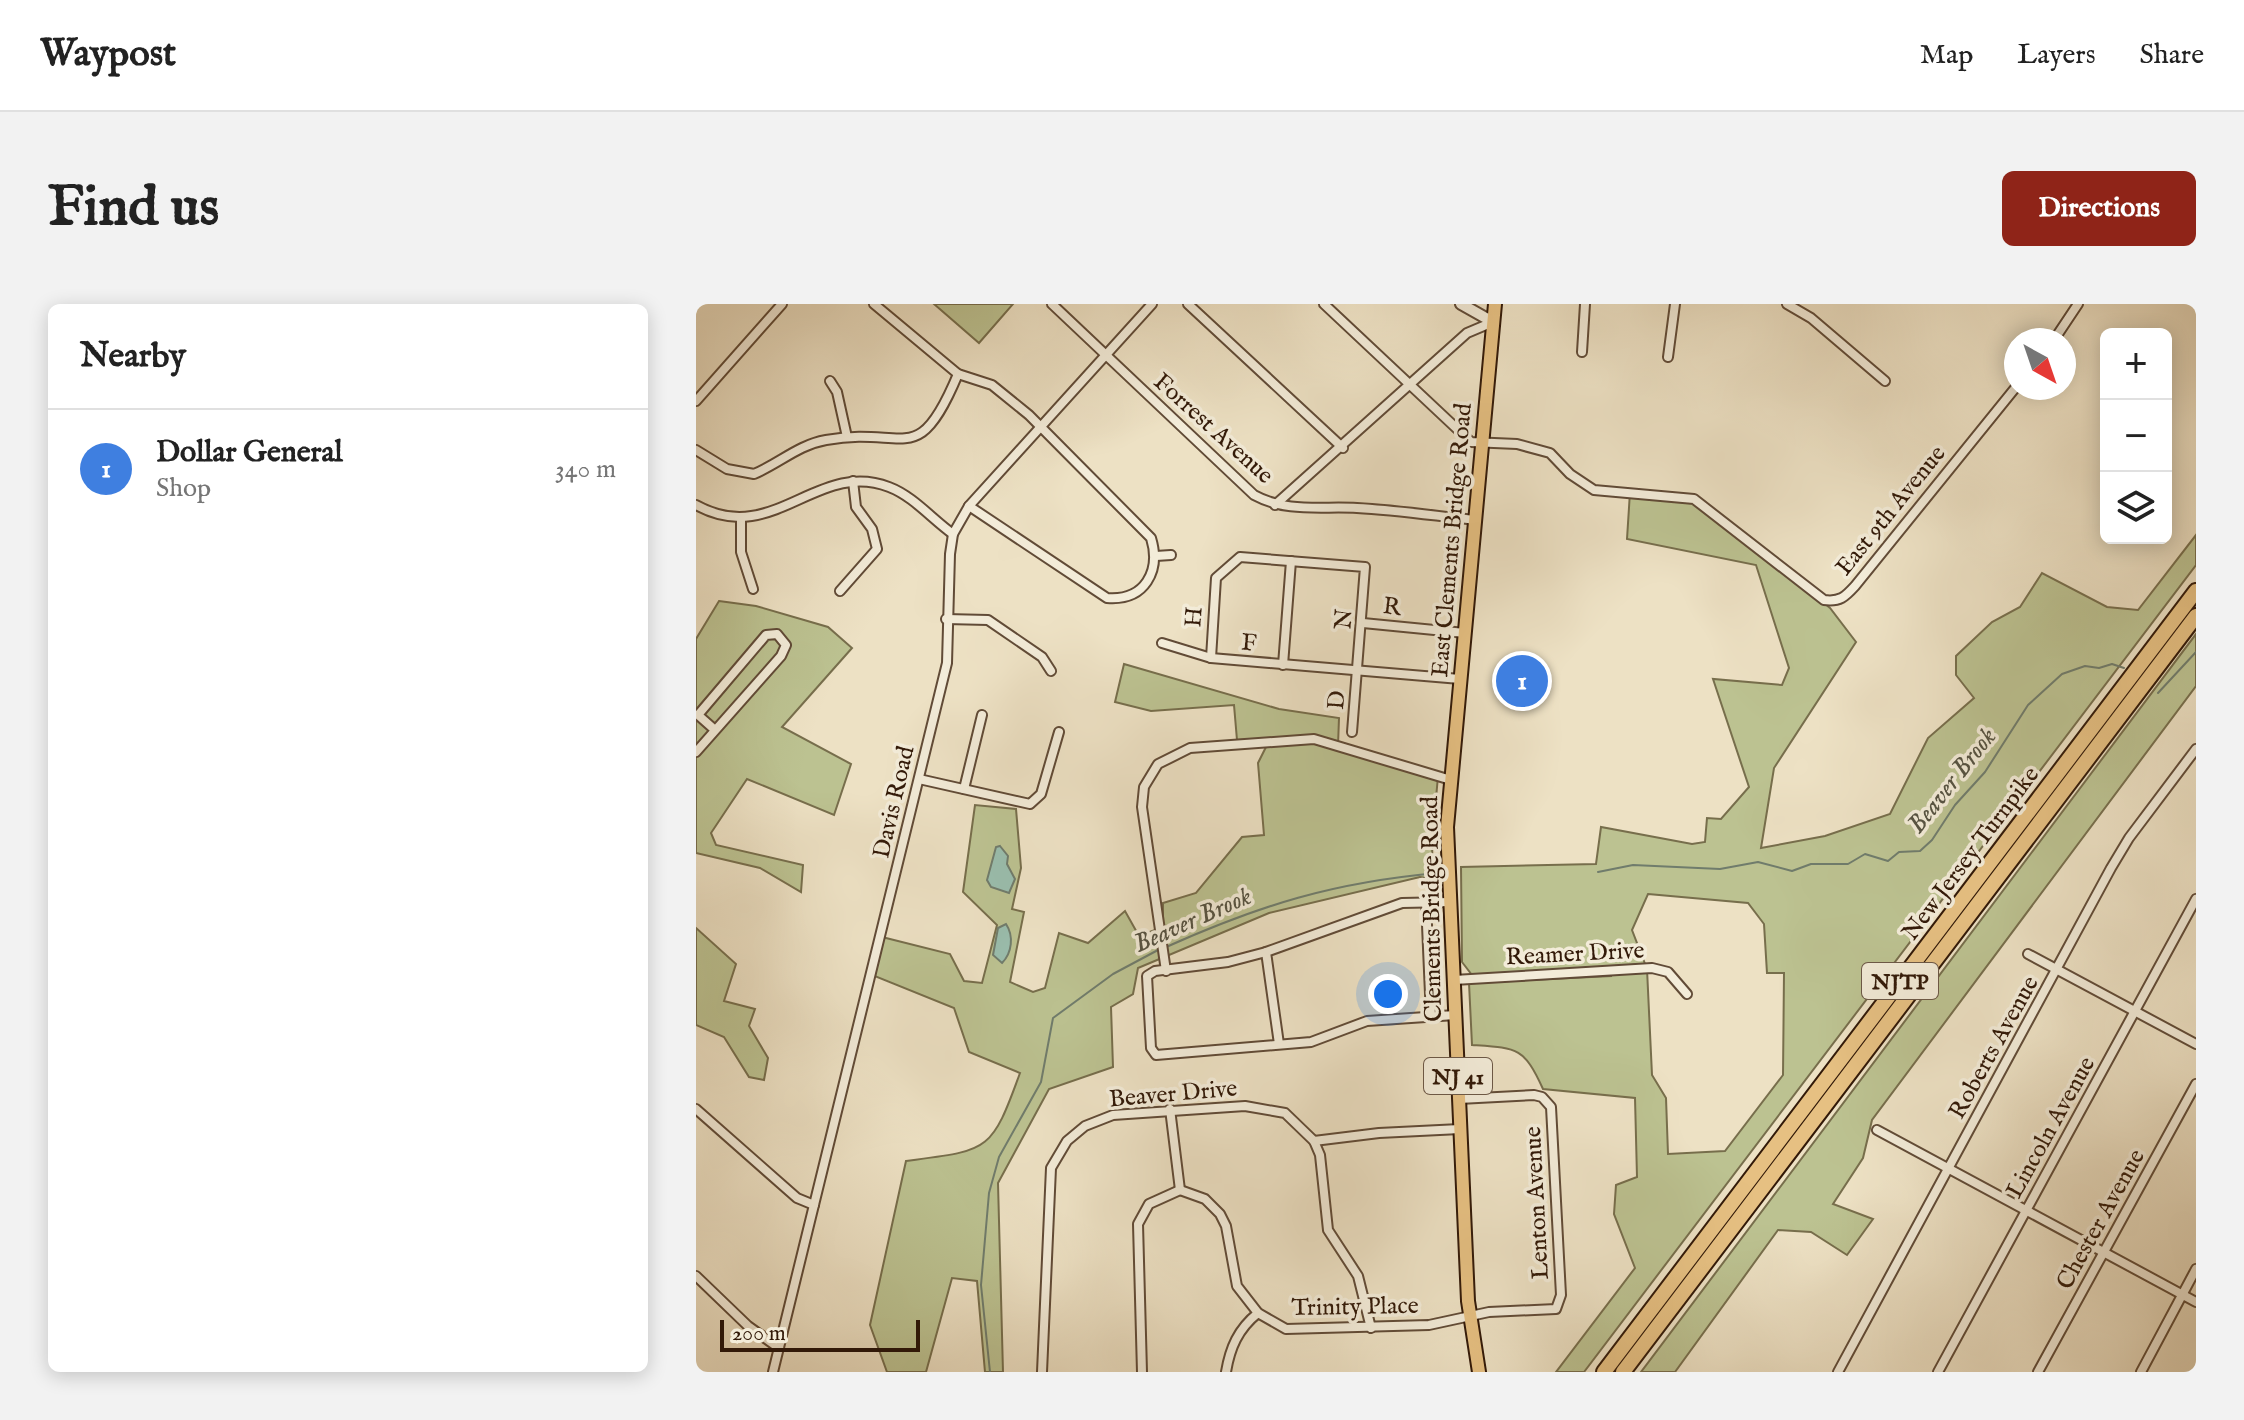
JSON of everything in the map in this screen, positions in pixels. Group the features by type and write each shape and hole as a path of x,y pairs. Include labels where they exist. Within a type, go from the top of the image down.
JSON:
{"highway":[{"name":"New Jersey Turnpike","path":"1604,1372 2196,591"},
{"name":"New Jersey Turnpike","path":"1623,1372 2196,619"}],"main road":[{"name":"East Clements Bridge Road","path":"1451,780 1495,304"},
{"name":"Clements Bridge Road","path":"1451,780 1447,854 1460,1129 1470,1315 1479,1372"}],"street":[{"path":"696,401 782,304"},
{"path":"874,304 958,374 992,385 1041,426 1066,456 1151,538 1156,556 1145,585 1121,599 1107,598 969,506"},
{"name":"Forrest Avenue","path":"1052,304 1254,495 1275,505 1359,508 1475,520"},
{"name":"Davis Road","path":"773,1372 947,663 946,619 953,534 969,506 1152,304"},
{"path":"1188,304 1343,448"},
{"path":"1324,304 1471,442 1482,444"},
{"path":"1461,304 1493,322"},
{"path":"1582,352 1585,304"},
{"path":"1668,357 1675,304"},
{"path":"1787,304 1811,318 1885,381"},
{"path":"2062,328 2078,304"},
{"path":"1275,505 1343,448 1467,333 1493,322"},
{"path":"696,450 727,469 754,474 806,445 847,437 911,438 927,430 937,420 958,374"},
{"path":"830,381 837,392 847,437"},
{"name":"East 9th Avenue","path":"1482,444 1517,444 1550,453 1570,474 1594,490 1694,499 1824,600 1833,601 1844,599 2005,400"},
{"path":"840,591 877,549 872,529 856,507 853,481"},
{"path":"696,505 718,515 741,518 771,514 832,484 875,482 899,491 953,534"},
{"path":"741,518 741,552 753,589"},
{"path":"1156,556 1171,555"},
{"name":"H","path":"1211,658 1216,578 1240,557 1291,561"},
{"path":"1283,665 1291,561"},
{"name":"N","path":"1291,561 1367,569 1359,672"},
{"path":"946,619 988,620 1042,657 1051,671"},
{"name":"R","path":"1363,623 1465,633"},
{"path":"696,752 781,656 786,645 777,634 766,635 698,715 715,730"},
{"name":"F","path":"1162,643 1211,658 1359,672"},
{"path":"1359,672 1460,679"},
{"name":"D","path":"1352,732 1359,672"},
{"path":"964,789 982,715"},
{"path":"919,779 1030,804 1041,794 1059,732"},
{"path":"1166,971 1142,807 1144,787 1158,764 1190,748 1314,739 1451,780"},
{"name":"Roberts Avenue","path":"1838,1372 2129,838 2196,749"},
{"name":"Lincoln Avenue","path":"1938,1372 2196,899"},
{"path":"1426,902 1431,1017"},
{"path":"1450,902 1402,903 1266,952 1151,973 1145,981 1151,1048 1156,1055 1167,1057 1311,1042 1367,1021 1455,1015"},
{"path":"1266,952 1279,1044"},
{"path":"2028,954 2196,1044"},
{"name":"Reamer Drive","path":"1454,980 1652,968 1669,973 1687,994"},
{"name":"Chester Avenue","path":"2038,1372 2196,1084"},
{"name":"Lenton Avenue","path":"1459,1099 1534,1095 1544,1099 1551,1107 1559,1306"},
{"name":"Beaver Drive","path":"1042,1372 1048,1191 1051,1168 1067,1141 1094,1121 1170,1109 1271,1107 1285,1113 1314,1141"},
{"path":"696,1109 797,1198 814,1205"},
{"path":"1142,1372 1138,1224 1149,1204 1180,1190 1170,1109"},
{"path":"1371,1328 1358,1276 1328,1230 1320,1155 1314,1141 1370,1133 1460,1129"},
{"path":"1877,1130 2196,1302"},
{"name":"Trinity Place","path":"1180,1190 1205,1199 1220,1214 1237,1286 1258,1313 1286,1329 1429,1325 1470,1315 1551,1310 1559,1306"},
{"path":"2141,1372 2196,1269"},
{"path":"696,1276 748,1326 779,1348"},
{"path":"1226,1372 1229,1355 1241,1330 1258,1313"}],"shaded area":[{"path":"934,304 1013,304 979,343"},
{"path":"1630,492 1705,504 1830,608 1856,642 1774,768 1761,848 1825,836 1890,814 1928,738 1974,698 1956,675 1956,656 1992,622 2020,607 2042,573 2107,607 2138,610 2196,535 2196,565 1584,1372 1556,1372 1635,1268 1614,1214 1616,1185 1637,1177 1635,1098 1543,1089 1530,1065 1517,1052 1472,1045 1469,983 1611,976 1610,968 1472,975 1462,962 1461,867 1596,864 1601,827 1692,844 1705,842 1707,818 1721,819 1749,787 1713,679 1782,685 1789,668 1756,565 1627,539","holes":["1648,894 1748,903 1764,924 1767,973 1784,973 1783,1075 1725,1151 1668,1154 1666,1098 1652,1075 1647,969 1632,930"]},
{"path":"719,601 756,606 828,627 852,648 782,727 851,764 834,815 747,779 711,833 716,845 803,865 801,892 760,868 696,853 696,639"},
{"path":"2196,634 2196,686 1872,1120 1863,1158 1833,1204 1873,1219 1847,1255 1811,1232 1778,1230 1675,1372 1641,1372"},
{"path":"1124,664 1279,709 1339,718 1338,746 1438,776 1432,843 1433,879 1420,877 1269,913 1138,968 1133,994 1111,1007 1113,1067 1049,1089 998,1183 1003,1372 985,1372 977,1281 952,1278 926,1372 887,1372 870,1325 906,1161 955,1154 983,1143 1002,1119 1020,1073 969,1052 954,1008 872,975 882,937 950,954 964,981 982,983 997,925 963,892 975,805 1016,809 1021,868 1012,909 1024,912 1010,982 1033,992 1045,988 1059,933 1088,943 1125,911 1139,936 1163,927 1163,903 1196,893 1242,837 1264,835 1258,763 1270,739 1237,740 1234,705 1151,711 1115,702"},
{"path":"1000,846 1008,856 1007,864 1015,879 1009,893 991,887 987,880 996,847"},
{"path":"1006,924 1011,944 1002,963 993,955 998,928"},
{"path":"696,928 736,964 724,1001 755,1009 749,1026 768,1058 764,1080 749,1077 724,1037 696,1025"}],"waterway":[{"name":"Beaver Brook","path":"2158,693 2196,652"},
{"name":"Beaver Brook","path":"1598,872 1633,865 1720,869 1758,862 1792,871 1811,864 1848,864 1865,854 1888,861 1899,852 1920,851 1985,772 2028,705 2062,674 2085,666 2099,668 2112,664 2124,668"},
{"name":"Beaver Brook","path":"1164,948 1233,919 1298,898 1365,882 1439,873"},
{"name":"Beaver Brook","path":"990,1372 981,1285 989,1193 999,1157 1041,1082 1053,1018 1113,974 1158,950"}],"place":[{"name":"Dollar General","path":"1522,681"}]}
